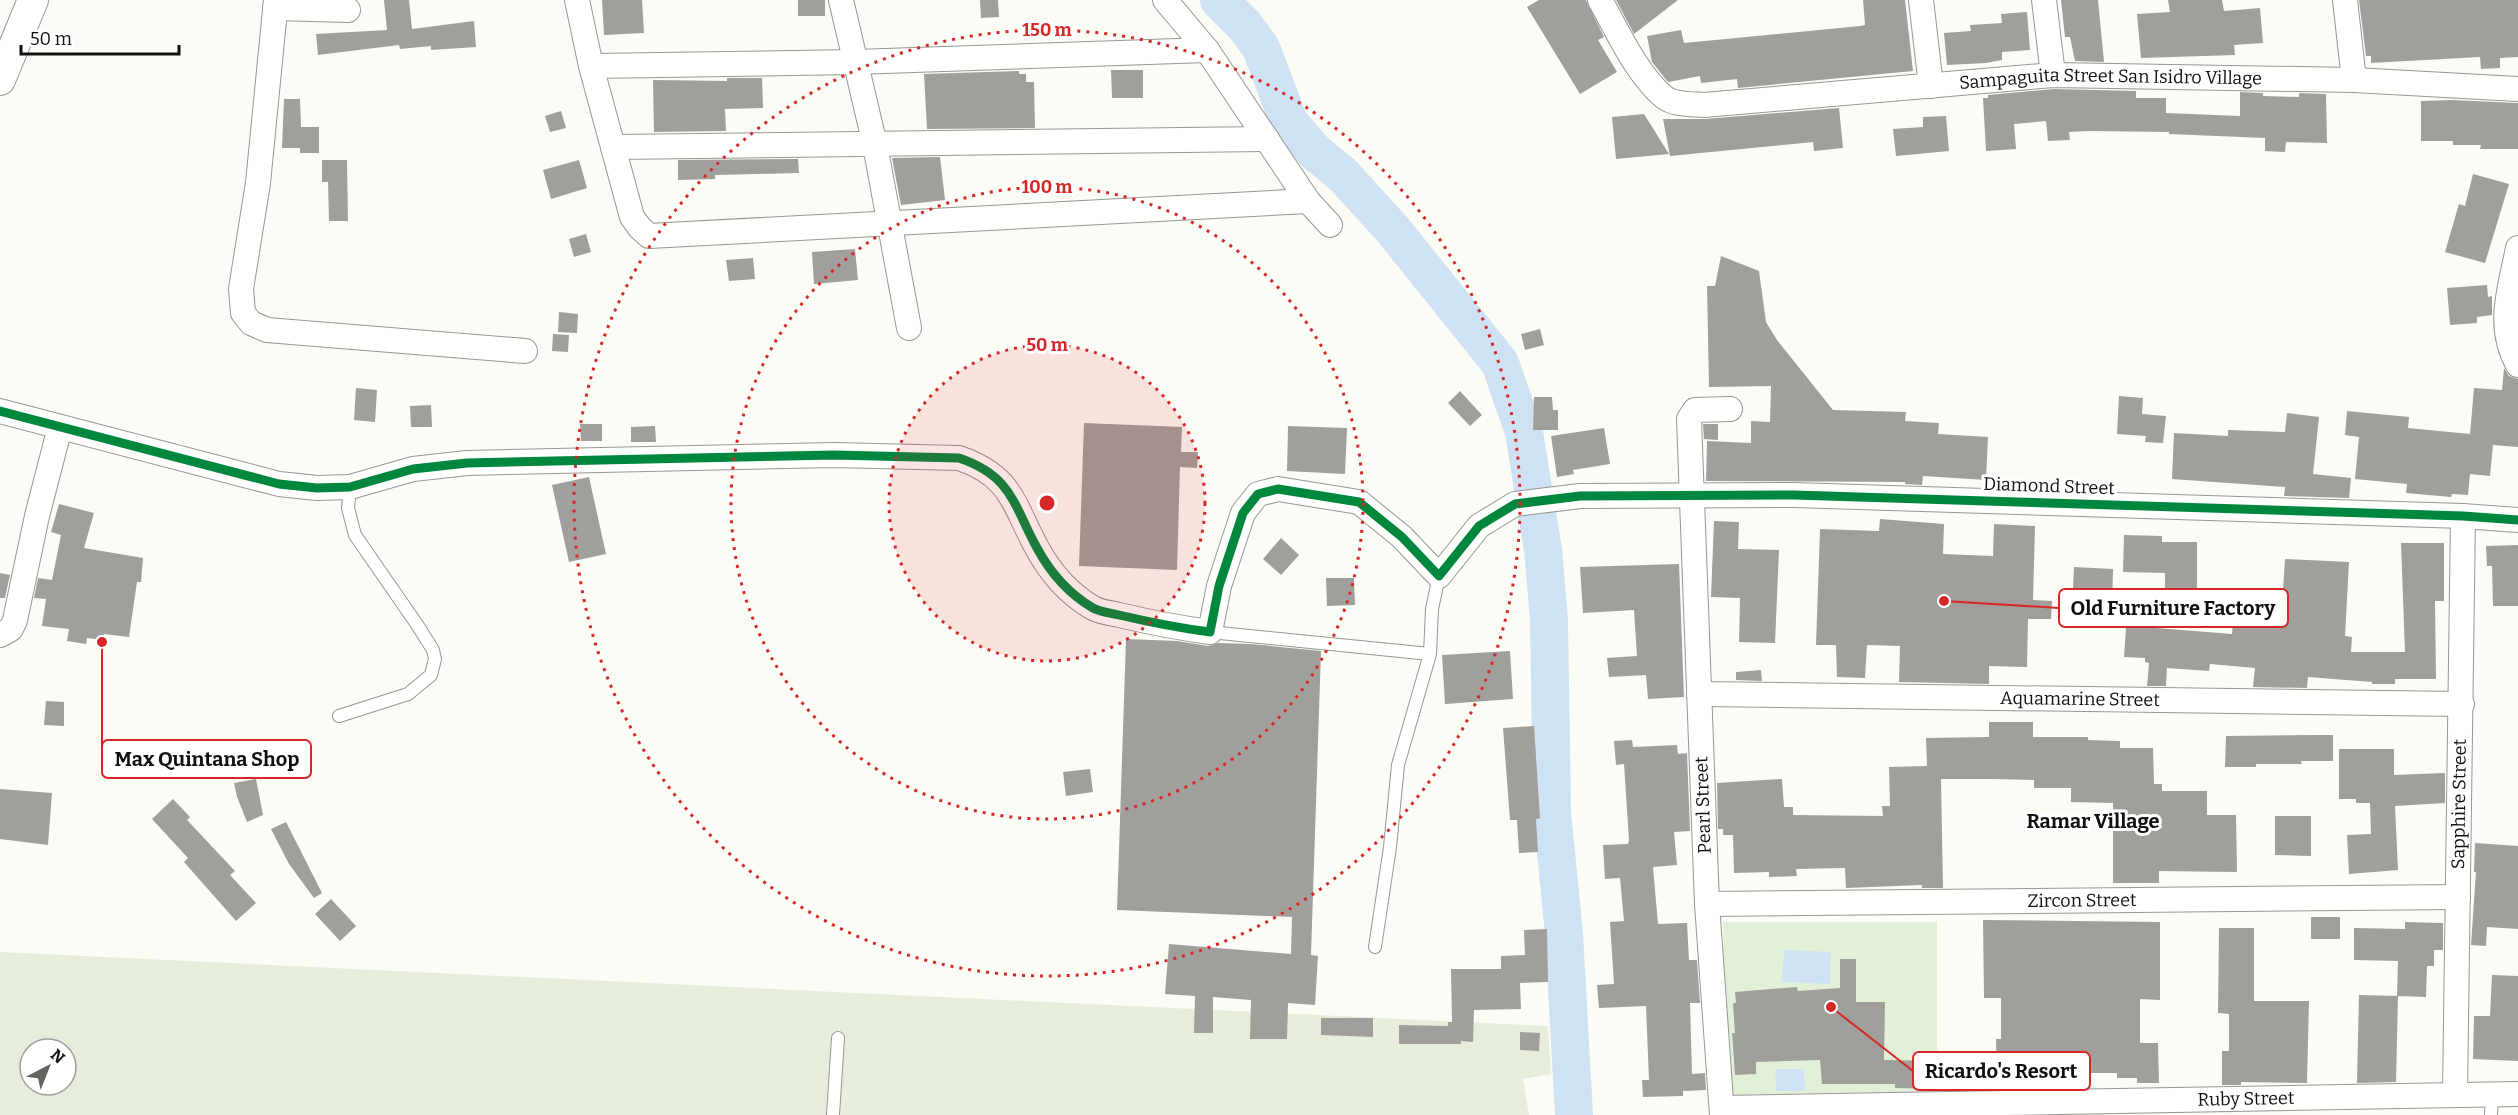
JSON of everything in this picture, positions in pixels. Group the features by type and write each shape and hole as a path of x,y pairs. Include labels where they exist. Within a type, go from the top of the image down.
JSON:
{"street":[{"path":"0,80 8,40 33,0"},
{"path":"577,0 591,66 632,217 649,236 1308,201"},
{"path":"841,0 875,145 909,328"},
{"path":"1165,0 1207,50 1308,201 1330,225"},
{"name":"Sampaguita Street San Isidro Village","path":"1599,0 1636,62 1665,98 1682,104 1704,105 2053,75 2354,80 2518,89"},
{"path":"1921,0 1931,86"},
{"path":"2044,0 2053,75"},
{"path":"2345,0 2354,80"},
{"path":"348,10 275,4 258,183 241,289 243,313 251,323 267,330 525,351"},
{"path":"591,66 855,62 1207,50"},
{"path":"613,147 1267,139"},
{"path":"2518,250 2505,315 2505,331 2511,352 2518,365"},
{"name":"Pearl Street","path":"1722,1112 1707,904 1690,495 1690,415 1695,410 1730,409"},
{"path":"0,411 279,484 317,488 350,487 413,469 467,463 834,455 959,458 978,464 997,478 1014,498 1036,547 1051,571 1074,594 1095,609 1210,632 1219,586 1243,513 1258,494 1278,489 1359,502 1402,537 1439,576"},
{"path":"0,634 11,629 15,620 37,516 60,427"},
{"name":"Diamond Street","path":"1439,576 1479,526 1515,504 1580,496 1806,495 2463,516 2518,520"},
{"name":"Sapphire Street","path":"2455,1094 2463,516"},
{"name":"Aquamarine Street","path":"1699,694 2462,705"},
{"name":"Zircon Street","path":"1707,904 2458,897"},
{"name":"Ruby Street","path":"1722,1112 2107,1108 2455,1094 2492,1105 2518,1094"}],"lane":[{"path":"339,716 408,694 431,675 435,659 433,650 418,626 355,535 348,508 350,487"},
{"path":"1375,946 1390,847 1398,765 1430,654 1432,609 1439,576"},
{"path":"1210,632 1430,654"},
{"path":"833,1115 838,1038"}],"green space":[{"path":"1723,922 1937,922 1937,1092 1727,1095"},
{"path":"0,952 1548,1026 1551,1074 1523,1079 1529,1115 0,1115"}],"water":[{"path":"1784,950 1831,952 1830,984 1782,982"},
{"path":"1775,1069 1804,1069 1805,1091 1776,1091"}],"building":[{"path":"384,0 409,0 412,29 474,21 476,47 431,50 431,46 400,49 399,45 318,55 316,34 387,30"},
{"path":"602,0 642,0 644,33 604,35"},
{"path":"798,0 825,0 825,16 798,16"},
{"path":"980,0 998,0 999,17 981,18"},
{"path":"1539,0 1586,0 1604,37 1598,40 1617,72 1580,94 1527,7"},
{"path":"1616,0 1678,0 1634,34"},
{"path":"1863,0 1905,0 1913,71 1738,88 1737,79 1701,83 1700,76 1668,82 1652,62 1647,36 1681,30 1684,43 1860,26 1865,25"},
{"path":"2061,0 2098,0 2104,62 2075,61 2070,37 2065,37"},
{"path":"2168,0 2222,0 2224,11 2260,8 2263,43 2234,45 2235,55 2141,58 2137,14 2170,12"},
{"path":"2359,0 2518,0 2518,57 2500,58 2500,68 2481,69 2480,57 2371,63 2371,56 2366,56"},
{"path":"2027,12 2030,50 2002,52 2002,60 1986,63 1947,65 1944,33 1971,31 1970,25 2002,23 2001,14"},
{"path":"1111,70 1143,70 1143,98 1112,98"},
{"path":"1019,71 1019,74 1026,74 1026,82 1034,82 1035,128 927,129 924,74"},
{"path":"727,78 762,78 763,108 725,109 726,131 654,132 653,80 727,81"},
{"path":"2054,89 2136,91 2136,98 2166,98 2166,113 2240,116 2240,92 2263,93 2263,96 2299,97 2299,93 2326,94 2327,143 2286,142 2285,152 2265,151 2265,138 2169,134 2169,132 2088,131 2069,132 2070,140 2048,141 2046,121 2014,124 2016,149 1986,151 1983,98 1988,98 1988,95"},
{"path":"284,99 300,99 301,127 319,127 319,153 300,153 300,148 282,148"},
{"path":"2421,101 2518,103 2518,149 2480,149 2481,145 2453,145 2453,141 2421,141"},
{"path":"1839,108 1843,148 1814,151 1813,142 1670,156 1663,119 1705,119"},
{"path":"561,111 566,128 550,132 545,116"},
{"path":"1644,114 1669,154 1616,159 1612,117"},
{"path":"1946,116 1949,151 1896,156 1893,129 1923,127 1923,117"},
{"path":"940,157 945,200 901,205 892,158"},
{"path":"798,159 799,173 715,175 715,179 678,180 678,160"},
{"path":"322,160 347,160 348,221 329,221 328,182 322,182"},
{"path":"579,160 587,188 551,199 543,170"},
{"path":"2473,174 2509,184 2485,263 2445,252 2459,204 2465,206"},
{"path":"586,234 591,252 574,257 569,239"},
{"path":"855,249 858,280 814,284 812,252"},
{"path":"1721,256 1759,271 1766,322 1777,340 1833,410 1906,412 1905,421 1939,423 1938,434 1988,437 1986,480 1923,476 1922,485 1905,484 1905,482 1706,481 1707,441 1751,443 1751,421 1770,422 1771,386 1709,387 1707,286 1715,286"},
{"path":"753,258 755,279 729,281 726,260"},
{"path":"2487,285 2488,297 2492,296 2492,315 2477,317 2477,323 2450,325 2447,288"},
{"path":"559,312 578,314 577,333 558,332"},
{"path":"1540,329 1544,345 1525,350 1521,334"},
{"path":"553,334 569,335 568,352 552,351"},
{"path":"2504,368 2509,376 2518,379 2518,447 2493,445 2490,476 2470,474 2468,495 2452,494 2451,497 2406,493 2407,484 2355,479 2359,437 2345,435 2347,411 2409,417 2408,428 2470,434 2474,388 2502,390"},
{"path":"356,388 377,390 375,422 354,420"},
{"path":"1460,391 1482,415 1470,426 1448,403"},
{"path":"2119,396 2143,398 2142,414 2166,416 2163,443 2145,442 2146,436 2117,434"},
{"path":"1534,397 1552,397 1553,410 1558,410 1558,430 1533,430"},
{"path":"431,405 432,427 411,427 410,406"},
{"path":"2287,413 2319,417 2313,474 2351,478 2349,498 2284,496 2285,487 2172,479 2174,433 2228,436 2228,430 2285,432"},
{"path":"1084,423 1182,427 1181,452 1198,452 1197,468 1180,467 1177,570 1079,566"},
{"path":"580,424 602,424 602,441 581,441"},
{"path":"1703,424 1718,424 1718,440 1704,439"},
{"path":"655,426 656,442 631,442 631,427"},
{"path":"1288,426 1347,428 1345,474 1287,471"},
{"path":"1604,428 1610,464 1573,470 1574,474 1557,477 1551,436"},
{"path":"589,477 606,554 569,562 552,485"},
{"path":"59,504 94,513 84,548 143,558 141,582 137,582 129,637 104,634 103,640 87,638 86,644 67,641 69,629 42,626 46,599 34,598 38,578 52,580 61,535 51,532"},
{"path":"1880,519 1944,524 1943,554 1993,556 1994,524 2035,526 2033,600 2052,601 2051,619 2028,619 2027,667 1989,666 1989,684 1899,682 1900,646 1867,645 1865,678 1837,677 1836,645 1816,645 1820,529 1879,531"},
{"path":"1714,521 1739,522 1738,549 1779,550 1775,643 1739,642 1740,598 1711,597"},
{"path":"2124,535 2162,536 2162,542 2197,542 2197,589 2165,589 2165,573 2123,572"},
{"path":"1281,538 1299,555 1281,575 1263,559"},
{"path":"2401,543 2444,543 2444,601 2435,601 2436,679 2395,679 2395,684 2372,684 2372,682 2308,677 2307,688 2253,687 2255,668 2210,664 2209,671 2167,668 2166,686 2147,686 2149,663 2145,662 2145,658 2124,657 2127,613 2145,615 2144,627 2232,634 2233,622 2274,626 2274,620 2281,620 2285,559 2349,562 2345,636 2352,637 2351,652 2405,652"},
{"path":"2518,545 2518,606 2493,606 2492,566 2487,566 2486,546"},
{"path":"1679,564 1684,697 1648,699 1646,675 1609,677 1607,658 1637,656 1634,610 1583,613 1580,567"},
{"path":"2074,567 2113,569 2112,610 2072,608"},
{"path":"0,573 10,575 5,598 0,598"},
{"path":"1326,578 1354,578 1355,605 1327,606"},
{"path":"1126,639 1177,641 1208,646 1218,643 1251,644 1321,651 1311,955 1318,956 1315,1005 1288,1003 1287,1039 1250,1039 1251,1000 1213,997 1213,1033 1194,1033 1195,996 1165,994 1169,944 1291,954 1292,917 1117,910"},
{"path":"1510,651 1513,699 1445,704 1442,655"},
{"path":"1761,670 1762,681 1736,680 1736,672"},
{"path":"46,701 64,702 64,726 44,725"},
{"path":"1989,722 2033,722 2033,737 2088,737 2088,740 2120,741 2120,748 2153,748 2154,784 2162,784 2162,791 2207,791 2207,815 2236,815 2237,872 2159,871 2159,883 2113,883 2113,803 2071,802 2071,788 2034,788 2034,780 1941,779 1943,888 1922,888 1922,885 1846,888 1845,868 1796,869 1797,876 1769,877 1769,872 1734,873 1733,835 1723,835 1723,829 1718,829 1717,783 1782,779 1784,807 1793,807 1793,815 1883,816 1882,806 1890,806 1889,767 1927,766 1926,738 1989,737"},
{"path":"1534,726 1540,818 1536,819 1538,852 1519,853 1517,820 1510,820 1503,728"},
{"path":"2333,735 2333,761 2225,767 2226,736"},
{"path":"1632,740 1633,747 1677,745 1678,754 1687,753 1690,831 1674,832 1677,865 1653,867 1658,924 1687,923 1689,960 1697,960 1700,1003 1690,1003 1692,1074 1705,1073 1706,1090 1683,1091 1683,1096 1643,1097 1642,1080 1649,1080 1646,1006 1599,1008 1597,985 1614,984 1610,922 1624,921 1620,878 1605,879 1603,845 1628,844 1629,840 1624,764 1616,765 1614,741"},
{"path":"2339,749 2394,749 2394,775 2445,773 2445,803 2395,806 2398,870 2349,874 2347,835 2371,834 2370,803 2356,803 2356,799 2339,799"},
{"path":"1090,769 1093,792 1066,796 1063,772"},
{"path":"256,779 263,815 247,822 234,783"},
{"path":"0,789 52,793 48,845 0,839"},
{"path":"173,799 190,817 187,820 235,871 230,875 256,903 236,921 184,862 188,858 152,819"},
{"path":"2275,816 2311,816 2311,856 2275,855"},
{"path":"286,822 322,893 314,898 289,864 271,829"},
{"path":"2475,843 2518,846 2518,929 2487,927 2486,946 2471,945 2476,872 2474,872"},
{"path":"331,899 356,926 340,941 315,914"},
{"path":"2311,917 2340,917 2340,939 2311,939"},
{"path":"1983,920 2160,922 2160,1000 2140,999 2140,1043 2158,1043 2159,1083 2137,1083 2137,1078 2117,1078 2117,1073 2027,1073 2027,1082 1997,1081 1996,1039 2001,1039 2001,998 1984,998"},
{"path":"2405,922 2443,923 2443,950 2434,950 2434,966 2427,966 2426,997 2397,996 2398,961 2354,960 2354,928 2405,929"},
{"path":"2219,928 2254,928 2254,1001 2309,1001 2307,1083 2241,1082 2241,1085 2222,1085 2222,1051 2229,1051 2229,1014 2218,1013"},
{"path":"1547,929 1548,982 1520,983 1521,1009 1474,1010 1473,1042 1399,1044 1399,1025 1448,1026 1448,1022 1452,1022 1451,969 1501,969 1501,956 1525,955 1524,930"},
{"path":"1840,959 1856,959 1856,1002 1885,1002 1884,1060 1939,1061 1938,1089 1895,1088 1895,1084 1822,1084 1820,1060 1756,1062 1756,1074 1735,1075 1732,1033 1735,1033 1733,1003 1736,1003 1735,992 1797,987 1798,991 1840,988"},
{"path":"2492,975 2518,976 2518,1061 2473,1059 2474,1016 2490,1016"},
{"path":"2359,995 2398,996 2396,1082 2357,1083"},
{"path":"1321,1018 1373,1018 1373,1037 1321,1035"},
{"path":"1520,1032 1540,1033 1539,1051 1520,1050"}],"waterway":[{"path":"1219,0 1245,26 1261,48 1289,122 1314,151 1343,175 1393,230 1500,363 1524,432 1543,550 1549,619 1552,812 1564,934 1574,1115"}],"cycle path":[{"path":"0,411 279,484 317,488 350,487 413,469 467,463 834,455 959,458 977,465 1001,483 1016,505 1048,566 1061,582 1084,602 1102,611 1164,625 1210,632 1219,586 1243,513 1258,494 1278,489 1359,502 1402,537 1439,576 1479,526 1515,504 1580,496 1794,495 2463,516 2518,520"}],"place":[{"name":"Old Furniture Factory","path":"1944,601"},
{"name":"Max Quintana Shop","path":"102,642"},
{"name":"Ricardo's Resort","path":"1831,1007"}],"district":[{"name":"Ramar Village","path":"2093,821"}]}
